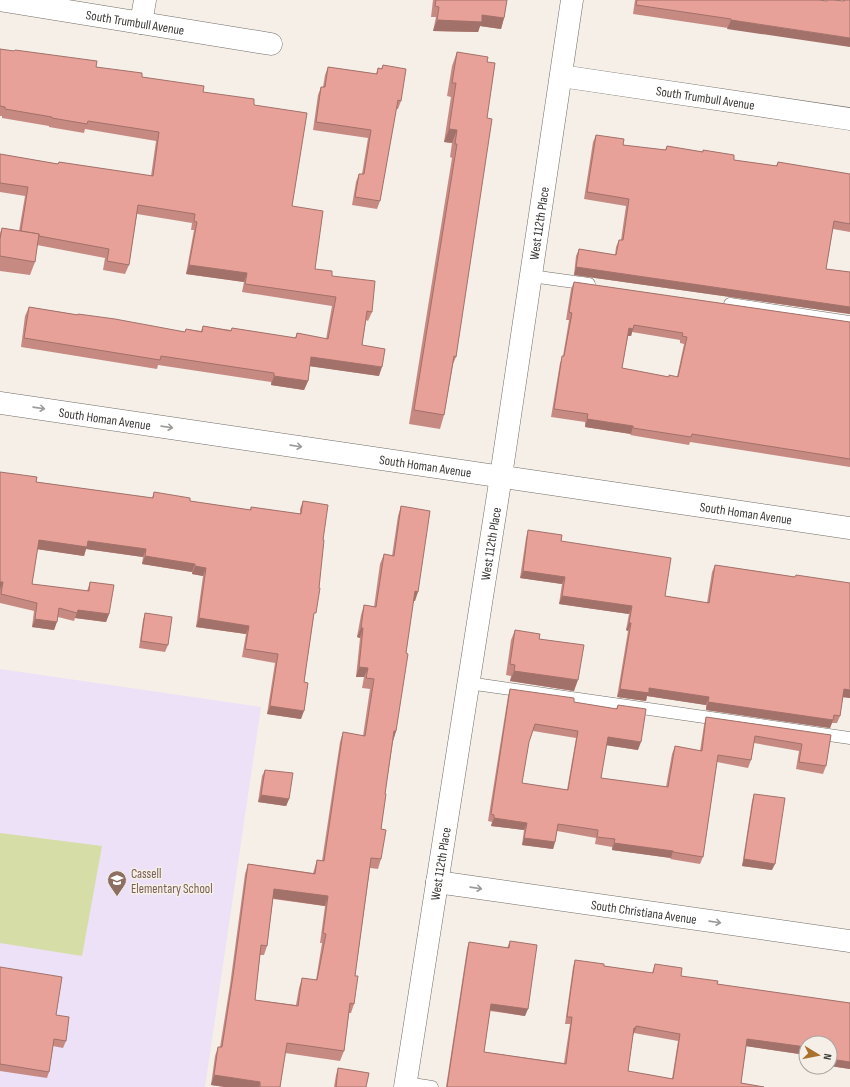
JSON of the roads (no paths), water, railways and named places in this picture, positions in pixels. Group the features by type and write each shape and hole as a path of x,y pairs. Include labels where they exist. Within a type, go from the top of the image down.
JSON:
{"street":[{"name":"South Trumbull Avenue","path":"0,0 271,44"},
{"path":"142,23 145,0"},
{"name":"West 112th Place","path":"406,1085 501,476 572,0"},
{"name":"South Trumbull Avenue","path":"561,76 850,119"},
{"name":"South Homan Avenue","path":"0,403 850,528"},
{"name":"South Christiana Avenue","path":"437,882 850,941"}],"lane":[{"path":"530,276 602,286"},
{"path":"718,303 850,322"},
{"path":"468,683 850,738"},
{"path":"406,1085 432,1087"}],"place":[{"name":"Cassell Elementary School","path":"117,897"}]}
